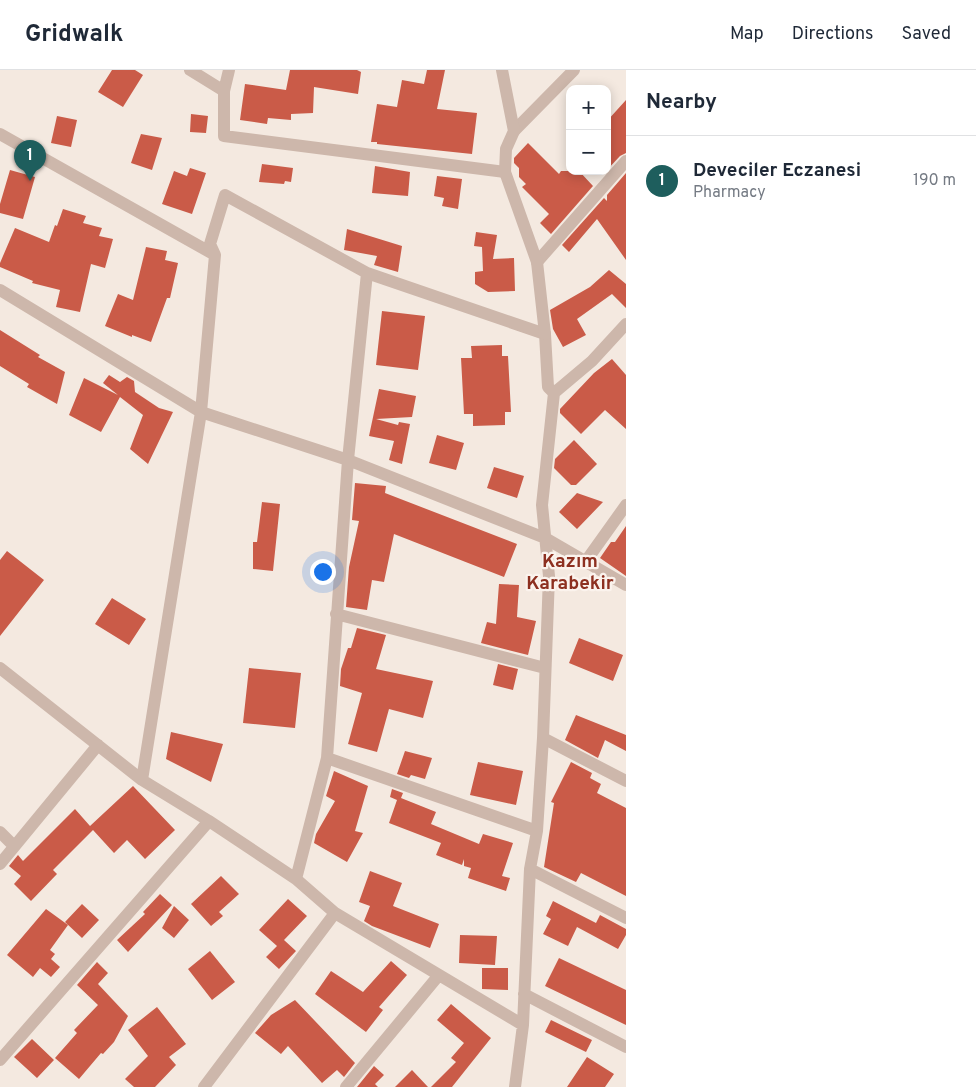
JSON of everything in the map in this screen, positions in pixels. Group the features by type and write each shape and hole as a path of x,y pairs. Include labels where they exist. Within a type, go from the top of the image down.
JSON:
{"street":[{"path":"190,70 224,91"},
{"path":"229,70 224,91 224,136 506,172"},
{"path":"502,70 514,131"},
{"path":"554,393 548,387 545,334 537,262 506,172 506,149 514,131 574,70"},
{"path":"0,134 215,255"},
{"path":"537,262 626,161"},
{"path":"142,780 201,412 215,255 210,244 225,195 367,273 545,334"},
{"path":"296,880 327,758 348,460 367,273"},
{"path":"0,290 201,412 348,460 545,538 626,585"},
{"path":"515,1087 523,1025 530,869 537,831 544,738 548,576 542,504 554,393 592,361 626,324"},
{"path":"586,561 626,506"},
{"path":"336,614 545,668"},
{"path":"0,668 142,780 209,821 296,880 335,913 523,1025"},
{"path":"544,738 626,781"},
{"path":"0,864 98,745"},
{"path":"327,758 537,831"},
{"path":"0,1060 209,821"},
{"path":"0,832 14,846"},
{"path":"530,869 626,918"},
{"path":"204,1087 335,913"},
{"path":"346,1087 439,975"},
{"path":"524,994 626,1047"}],"building":[{"path":"112,70 135,70 143,75 123,107 98,92"},
{"path":"290,70 357,70 361,72 358,94 314,87 313,113 291,114 291,120 268,118 267,124 240,120 245,84 286,90"},
{"path":"427,70 445,70 437,109 477,113 472,154 371,142 377,104 397,107 402,80 424,84"},
{"path":"626,100 626,153 620,156 611,166 611,130 611,117"},
{"path":"191,114 208,116 206,133 190,132"},
{"path":"57,116 77,120 71,147 51,143"},
{"path":"141,134 162,138 152,170 131,163"},
{"path":"528,143 559,174 561,171 566,171 566,175 583,175 593,186 551,234 540,223 549,214 522,187 526,184 519,177 519,168 514,163 514,158"},
{"path":"262,164 293,168 291,182 285,181 284,184 259,182"},
{"path":"375,166 410,172 408,196 372,193"},
{"path":"190,168 206,173 192,214 162,204 174,171 187,176"},
{"path":"10,170 35,177 23,219 0,213 0,204"},
{"path":"626,173 626,260 597,219 569,252 562,245 604,198 607,201 607,195"},
{"path":"437,176 462,179 458,209 442,206 444,198 434,196"},
{"path":"63,209 86,216 83,223 102,228 99,236 113,239 105,268 91,264 80,312 56,307 60,290 32,283 33,281 0,267 15,228 49,242"},
{"path":"347,229 402,246 398,272 374,265 377,256 344,250"},
{"path":"476,232 497,235 493,259 514,258 515,291 488,292 475,284 475,272 483,271 482,247 474,246"},
{"path":"146,247 167,251 165,260 178,263 170,298 167,298 151,342 132,335 132,337 105,326 118,294 133,300"},
{"path":"609,270 626,284 626,308 612,294 577,319 586,335 563,347 553,329 550,310 590,287"},
{"path":"382,311 425,316 418,370 376,365"},
{"path":"0,330 40,355 38,357 65,372 57,404 27,387 29,384 0,366"},
{"path":"502,345 502,356 508,356 511,412 505,412 505,425 473,426 473,414 464,414 461,358 472,358 471,346"},
{"path":"612,359 626,375 626,429 605,410 581,434 560,413 560,409 594,373"},
{"path":"109,375 120,382 127,377 134,381 135,392 159,408 173,412 148,464 130,449 143,415 120,397 101,432 69,415 84,378 118,395 103,383"},
{"path":"379,389 416,396 412,417 376,419 398,425 399,422 410,424 402,464 389,460 394,441 369,436"},
{"path":"437,435 464,443 456,470 429,463"},
{"path":"574,440 597,464 576,485 571,485 554,468 555,459"},
{"path":"494,467 524,476 517,498 487,488"},
{"path":"355,483 386,486 385,493 517,544 504,577 394,534 384,582 372,580 367,610 346,607 349,567 359,521 352,520"},
{"path":"577,493 603,502 577,529 559,512"},
{"path":"262,502 280,504 273,571 253,569 253,542 257,542"},
{"path":"626,526 626,576 600,558 611,542 615,542"},
{"path":"7,551 44,580 0,636 0,560"},
{"path":"499,584 519,585 517,617 536,621 528,655 481,643 487,622 496,624"},
{"path":"112,598 146,619 129,645 95,624"},
{"path":"357,628 386,635 376,669 433,681 423,718 389,709 377,752 348,744 362,693 340,686 341,669 348,648 351,648"},
{"path":"579,638 623,655 613,681 569,663"},
{"path":"498,664 518,669 513,690 493,685"},
{"path":"249,668 301,673 295,728 243,723"},
{"path":"576,715 626,735 626,751 605,740 598,758 565,740"},
{"path":"171,732 223,744 211,782 166,759"},
{"path":"405,751 432,758 425,779 411,775 409,778 397,774"},
{"path":"478,762 523,771 516,805 470,795"},
{"path":"571,762 592,773 590,778 601,784 597,793 626,808 626,896 581,873 576,882 544,867 554,803 551,802"},
{"path":"334,771 368,786 355,831 363,833 347,862 314,843 316,834 335,801 326,796"},
{"path":"133,786 175,830 145,859 127,840 114,853 93,830 53,870 57,874 31,901 14,884 21,876 9,866 18,855 23,861 75,809 90,826"},
{"path":"392,789 403,793 401,798 436,812 431,824 479,844 483,834 513,843 502,876 510,878 506,891 468,878 471,868 464,866 464,859 462,865 436,855 441,843 389,823 397,800 390,797"},
{"path":"370,871 402,883 393,906 439,924 430,948 372,926 364,921 370,906 359,902"},
{"path":"221,876 239,894 219,912 223,916 211,926 191,904"},
{"path":"160,894 172,905 128,952 117,940 145,914 143,912"},
{"path":"288,899 307,916 284,940 296,951 279,969 266,957 277,946 259,930"},
{"path":"553,901 596,923 600,915 626,929 626,935 618,949 577,927 568,946 543,934 551,919 546,916"},
{"path":"82,904 99,920 82,938 65,922"},
{"path":"174,906 189,920 174,938 162,928"},
{"path":"46,909 68,925 50,950 55,954 51,959 60,967 51,977 40,968 33,977 7,955"},
{"path":"460,935 497,936 495,965 459,963"},
{"path":"210,951 235,982 212,1000 188,969"},
{"path":"559,958 626,990 626,1025 545,986"},
{"path":"391,961 407,975 379,1007 383,1010 366,1032 315,994 331,971 363,992"},
{"path":"97,962 108,973 98,984 128,1016 114,1042 103,1054 101,1053 79,1079 55,1058 77,1033 74,1030 98,1005 77,985"},
{"path":"482,968 508,968 508,990 482,989"},
{"path":"295,1000 355,1063 344,1077 337,1070 322,1083 288,1046 281,1054 255,1033 271,1015"},
{"path":"451,1004 491,1038 452,1087 431,1087 456,1062 451,1058 464,1043 437,1020"},
{"path":"157,1007 186,1044 169,1057 176,1065 155,1087 134,1087 125,1079 148,1056 128,1030"},
{"path":"551,1020 592,1040 586,1052 545,1032"},
{"path":"32,1039 54,1060 37,1078 14,1057"},
{"path":"587,1057 614,1074 605,1087 567,1087"},
{"path":"374,1066 384,1075 375,1084 378,1087 357,1087"},
{"path":"412,1070 428,1087 395,1087"}],"place":[{"name":"Deveciler Eczanesi","path":"30,181"}],"district":[{"name":"Kazım Karabekir","path":"570,571"}]}
